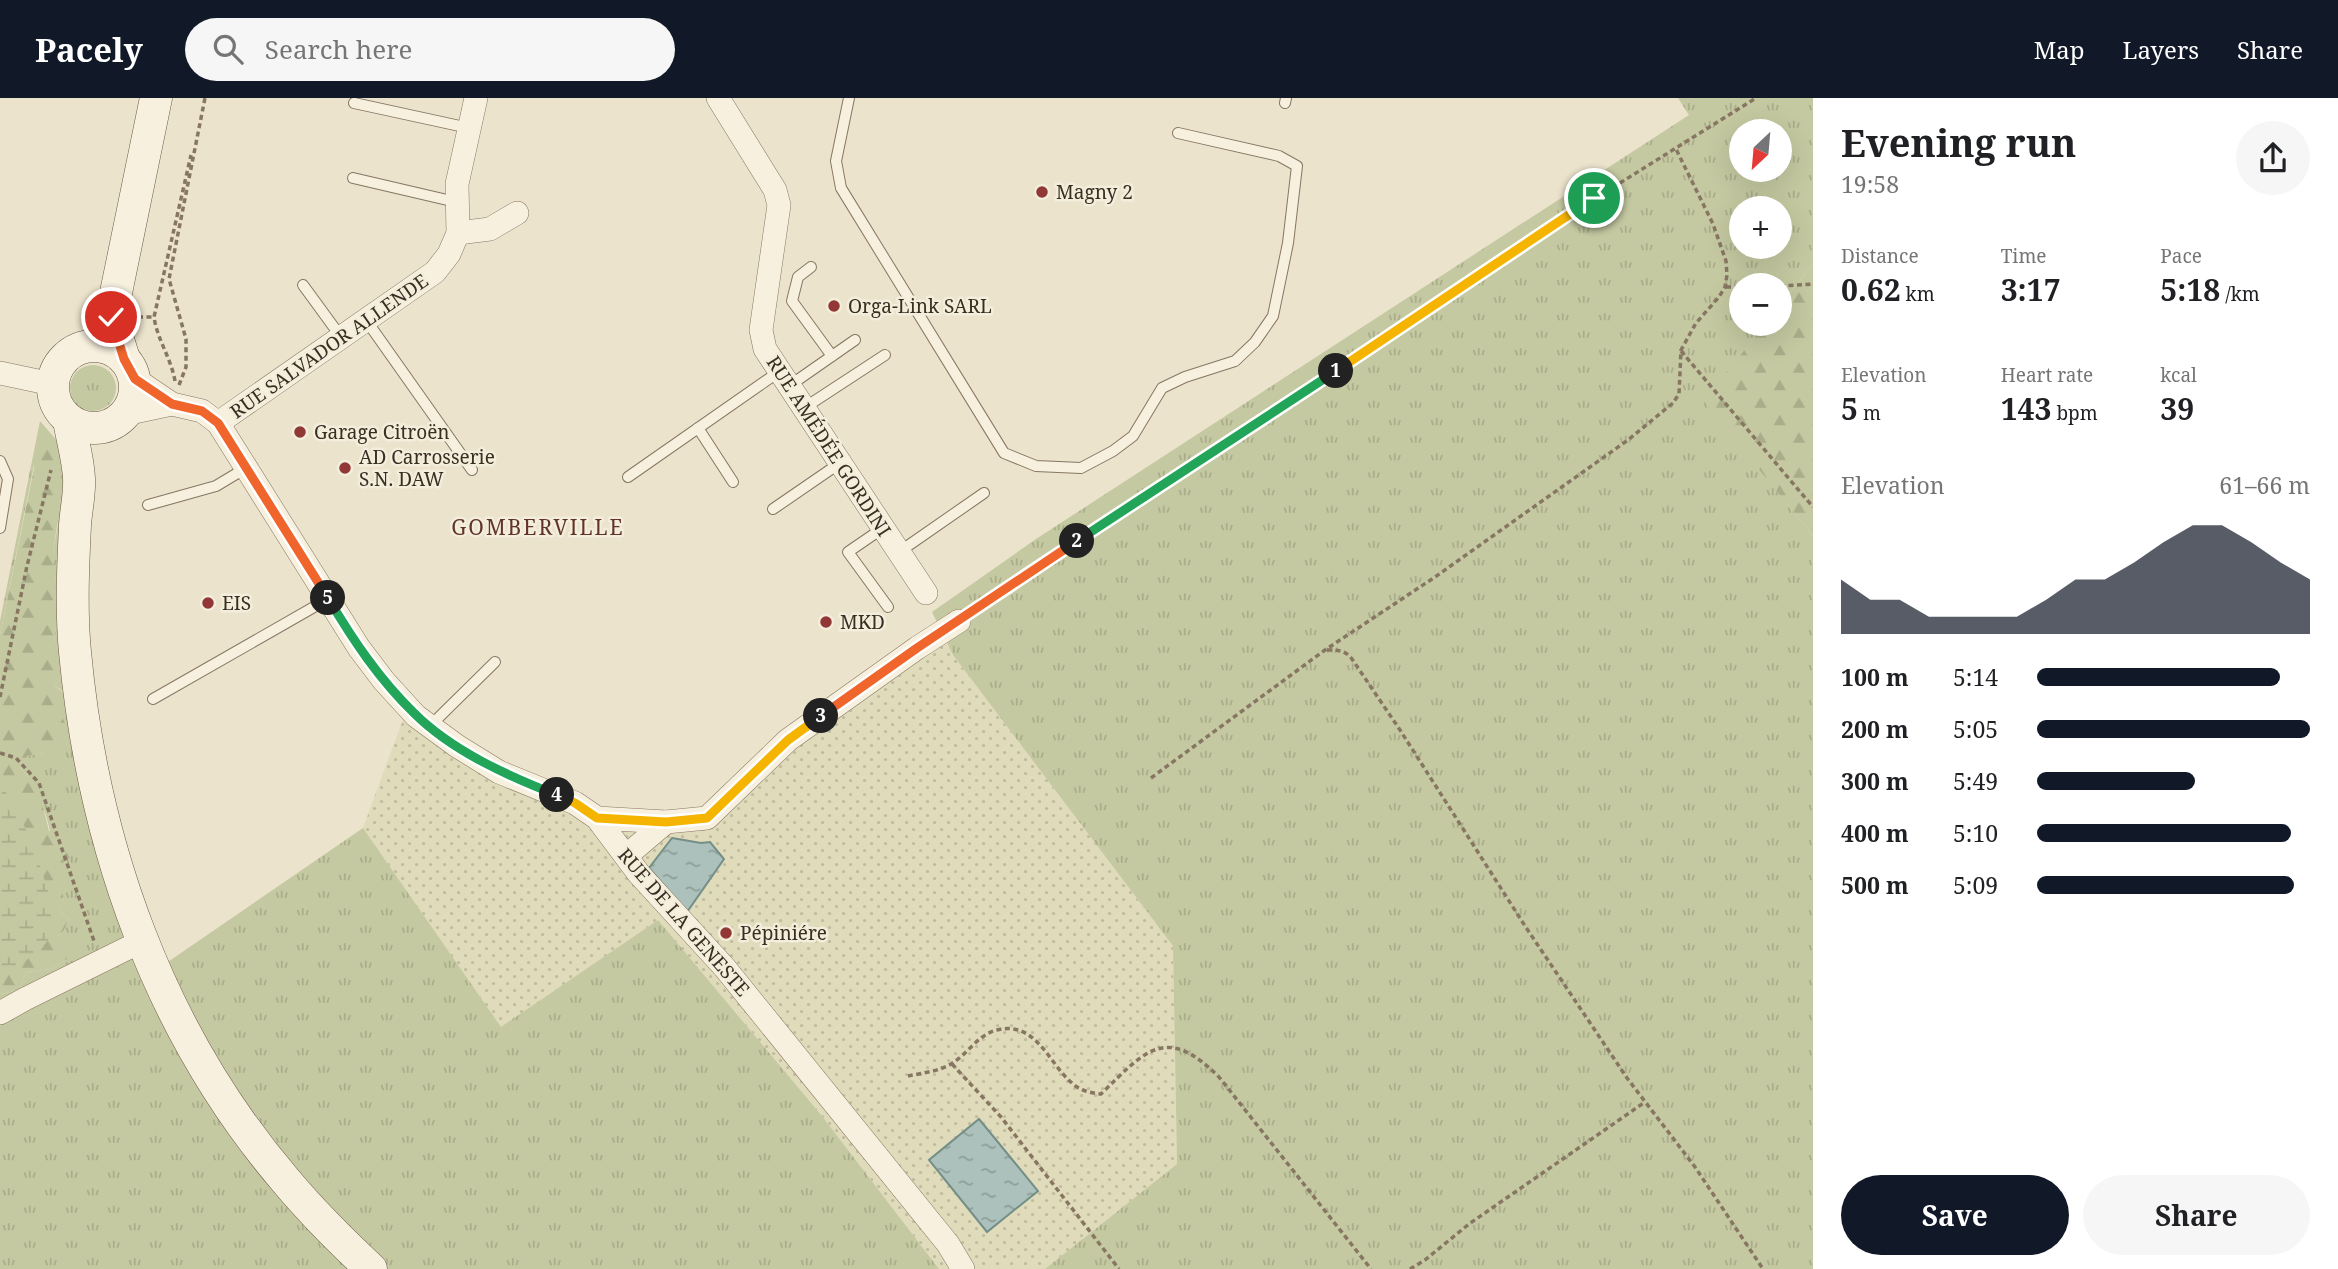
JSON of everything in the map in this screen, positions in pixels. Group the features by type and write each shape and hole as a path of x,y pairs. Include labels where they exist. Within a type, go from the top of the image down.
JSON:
{"main road":[{"path":"77,466 132,404 130,369 111,317 156,98"},
{"path":"111,317 83,346 74,350 59,365 52,384 59,410 69,420 80,426 93,428 115,421"},
{"path":"83,346 106,347 130,369"},
{"path":"69,420 77,466 72,608 80,698 101,818 122,889 164,992 221,1093 284,1180 324,1224 371,1269"}],"street":[{"name":"RUE SALVADOR ALLENDE","path":"130,369 172,404 202,411 218,423 435,272 449,254 457,233 457,184 476,98"},
{"name":"RUE AMÉDÉE GORDINI","path":"718,98 775,190 779,205 761,330 765,349 926,593"},
{"path":"457,233 490,229 517,213"},
{"path":"0,373 52,384"},
{"name":"RUE SALVADOR ALLENDE","path":"115,421 172,404"},
{"name":"RUE DE LA GENESTE","path":"218,423 359,648 384,681 416,716 499,772 575,803 597,818 651,888 725,968 948,1244 963,1269"},
{"path":"597,818 666,822 707,818 788,740 959,621"},
{"path":"626,856 666,822"},
{"path":"0,1013 142,941"}],"lane":[{"path":"849,98 836,160 841,188 1004,453 1036,466 1081,468 1114,451 1133,436 1162,388 1185,377 1235,361 1255,342 1273,316 1288,243 1297,166 1279,156 1178,133"},
{"path":"355,103 469,128"},
{"path":"353,178 456,202"},
{"path":"811,268 798,277 792,301 831,356"},
{"path":"303,285 341,337"},
{"path":"366,320 472,470"},
{"path":"628,477 698,428 784,379 831,356 855,340"},
{"path":"803,408 885,355"},
{"path":"698,428 733,482"},
{"path":"0,461 8,479 0,528"},
{"path":"774,509 840,463"},
{"path":"148,505 216,486 246,468"},
{"path":"899,552 984,493"},
{"path":"883,528 848,552 888,607"},
{"path":"153,699 328,599"},
{"path":"430,726 495,662"}],"path":[{"path":"172,404 176,385 172,363 156,330 154,317 205,98"},
{"path":"959,621 1532,238 1756,98"},
{"path":"172,404 186,367 186,339 169,279 203,106"},
{"path":"1151,779 1325,650 1435,577 1663,413 1679,394 1681,351 1696,323 1725,287 1726,261 1713,224 1675,147"},
{"path":"1792,285 1813,284"},
{"path":"1681,351 1813,507"},
{"path":"0,697 27,566 54,455 77,466"},
{"path":"1325,650 1338,650 1347,653 1352,659 1401,730 1525,926 1646,1102 1695,1167 1763,1269"},
{"path":"0,753 16,758 39,783 100,960"},
{"path":"908,1076 953,1064 982,1037 997,1030 1016,1030 1031,1037 1045,1049 1072,1083 1088,1093 1101,1094 1145,1054 1162,1046 1188,1052 1205,1063 1219,1077 1371,1269"},
{"path":"953,1064 1001,1117 1119,1269"},
{"path":"1410,1269 1479,1217 1646,1102"}],"shaded area":[{"path":"943,635 953,655 1173,946 1177,1164 1045,1269 939,1269 822,1116 658,920 501,1028 363,828 405,714 507,780 664,830 706,827 827,723"}],"green space":[{"path":"1678,98 1813,98 1813,264 1792,291 1792,273 1729,273 1729,336 1756,336 1705,401 1813,536 1813,1269 1045,1269 1177,1164 1173,946 953,655 932,612 1036,539 1689,115"},
{"path":"1813,264 1813,536 1704,401 1755,336 1792,336 1792,291"},
{"path":"93,365 109,372 116,388 109,404 93,411 77,404 70,388 77,372"},
{"path":"40,421 59,443 69,476 63,639 143,979 363,828 501,1027 658,920 822,1116 939,1269 0,1269 0,994 19,990 26,972 51,969 67,959 58,936 69,919 58,910 64,900 46,814 32,782 21,768 27,756 43,753 59,731 58,710 63,691 55,686 62,677 56,667 54,643 60,593 53,573 53,552 58,524 34,465 0,635 0,621"},
{"path":"44,432 57,446 65,475 53,552 53,573 60,593 54,643 61,652 57,667 62,672 62,677 55,686 68,696 67,704 58,710 65,723 59,731 63,738 62,746 51,754 27,756 21,768 39,790 49,831 72,843 72,856 58,866 64,901 58,910 69,919 58,936 69,950 67,959 51,969 26,972 19,990 0,994 0,635 41,434"},
{"path":"0,789 7,793 30,839 45,881 54,926 51,935 40,949 0,976"}],"water":[{"path":"672,838 710,842 724,859 687,912 649,868"},
{"path":"979,1119 1038,1191 987,1232 929,1160"}],"place":[{"name":"Magny 2","path":"1042,192"},
{"name":"Orga-Link SARL","path":"834,306"},
{"name":"Garage Citroën","path":"300,432"},
{"name":"AD Carrosserie S.N. DAW","path":"345,468"},
{"name":"EIS","path":"208,603"},
{"name":"MKD","path":"826,622"},
{"name":"Pépiniére","path":"726,933"}],"district":[{"name":"GOMBERVILLE","path":"538,527"}],"route":[{"path":"111,317 124,359 135,379 172,404 202,411 218,423 359,648 416,716 499,772 575,803 597,818 666,822 707,818 788,740 917,648 1594,198"}]}
